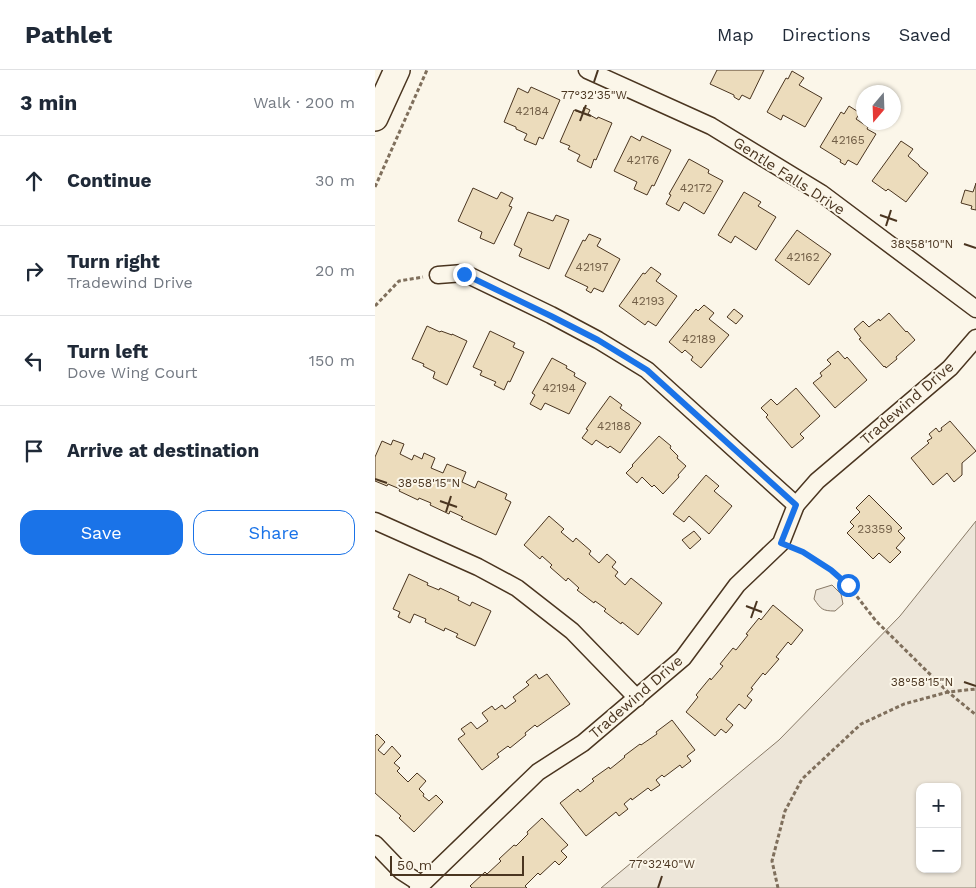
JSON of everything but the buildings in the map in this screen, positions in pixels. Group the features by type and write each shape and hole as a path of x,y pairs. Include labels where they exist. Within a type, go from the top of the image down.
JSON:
{"main road":[{"path":"375,118 397,70"}],"street":[{"name":"Gentle Falls Drive","path":"587,70 711,126 821,193 976,309"},
{"path":"438,275 464,274 598,340 647,370 796,505"},
{"name":"Tradewind Drive","path":"420,886 538,772 583,743 683,658 737,585 781,543 796,505 817,481 949,368 976,338"},
{"path":"375,521 478,567 517,588 572,632 637,698"},
{"path":"375,844 401,871 420,886"}],"path":[{"path":"375,187 427,70"},
{"path":"375,306 399,281 438,275"},
{"path":"781,543 803,552 831,570 848,585 876,621 947,692 976,715"},
{"path":"778,888 772,861 785,812 801,779 861,724 903,704 947,692 976,690"}],"shaded area":[{"path":"976,521 976,888 601,888 779,740 900,616"},
{"path":"832,585 841,594 843,604 835,611 827,611 822,609 814,599 816,590"}],"route":[{"path":"464,274 598,340 647,370 796,505 781,543 803,552 831,570 848,585"}]}
